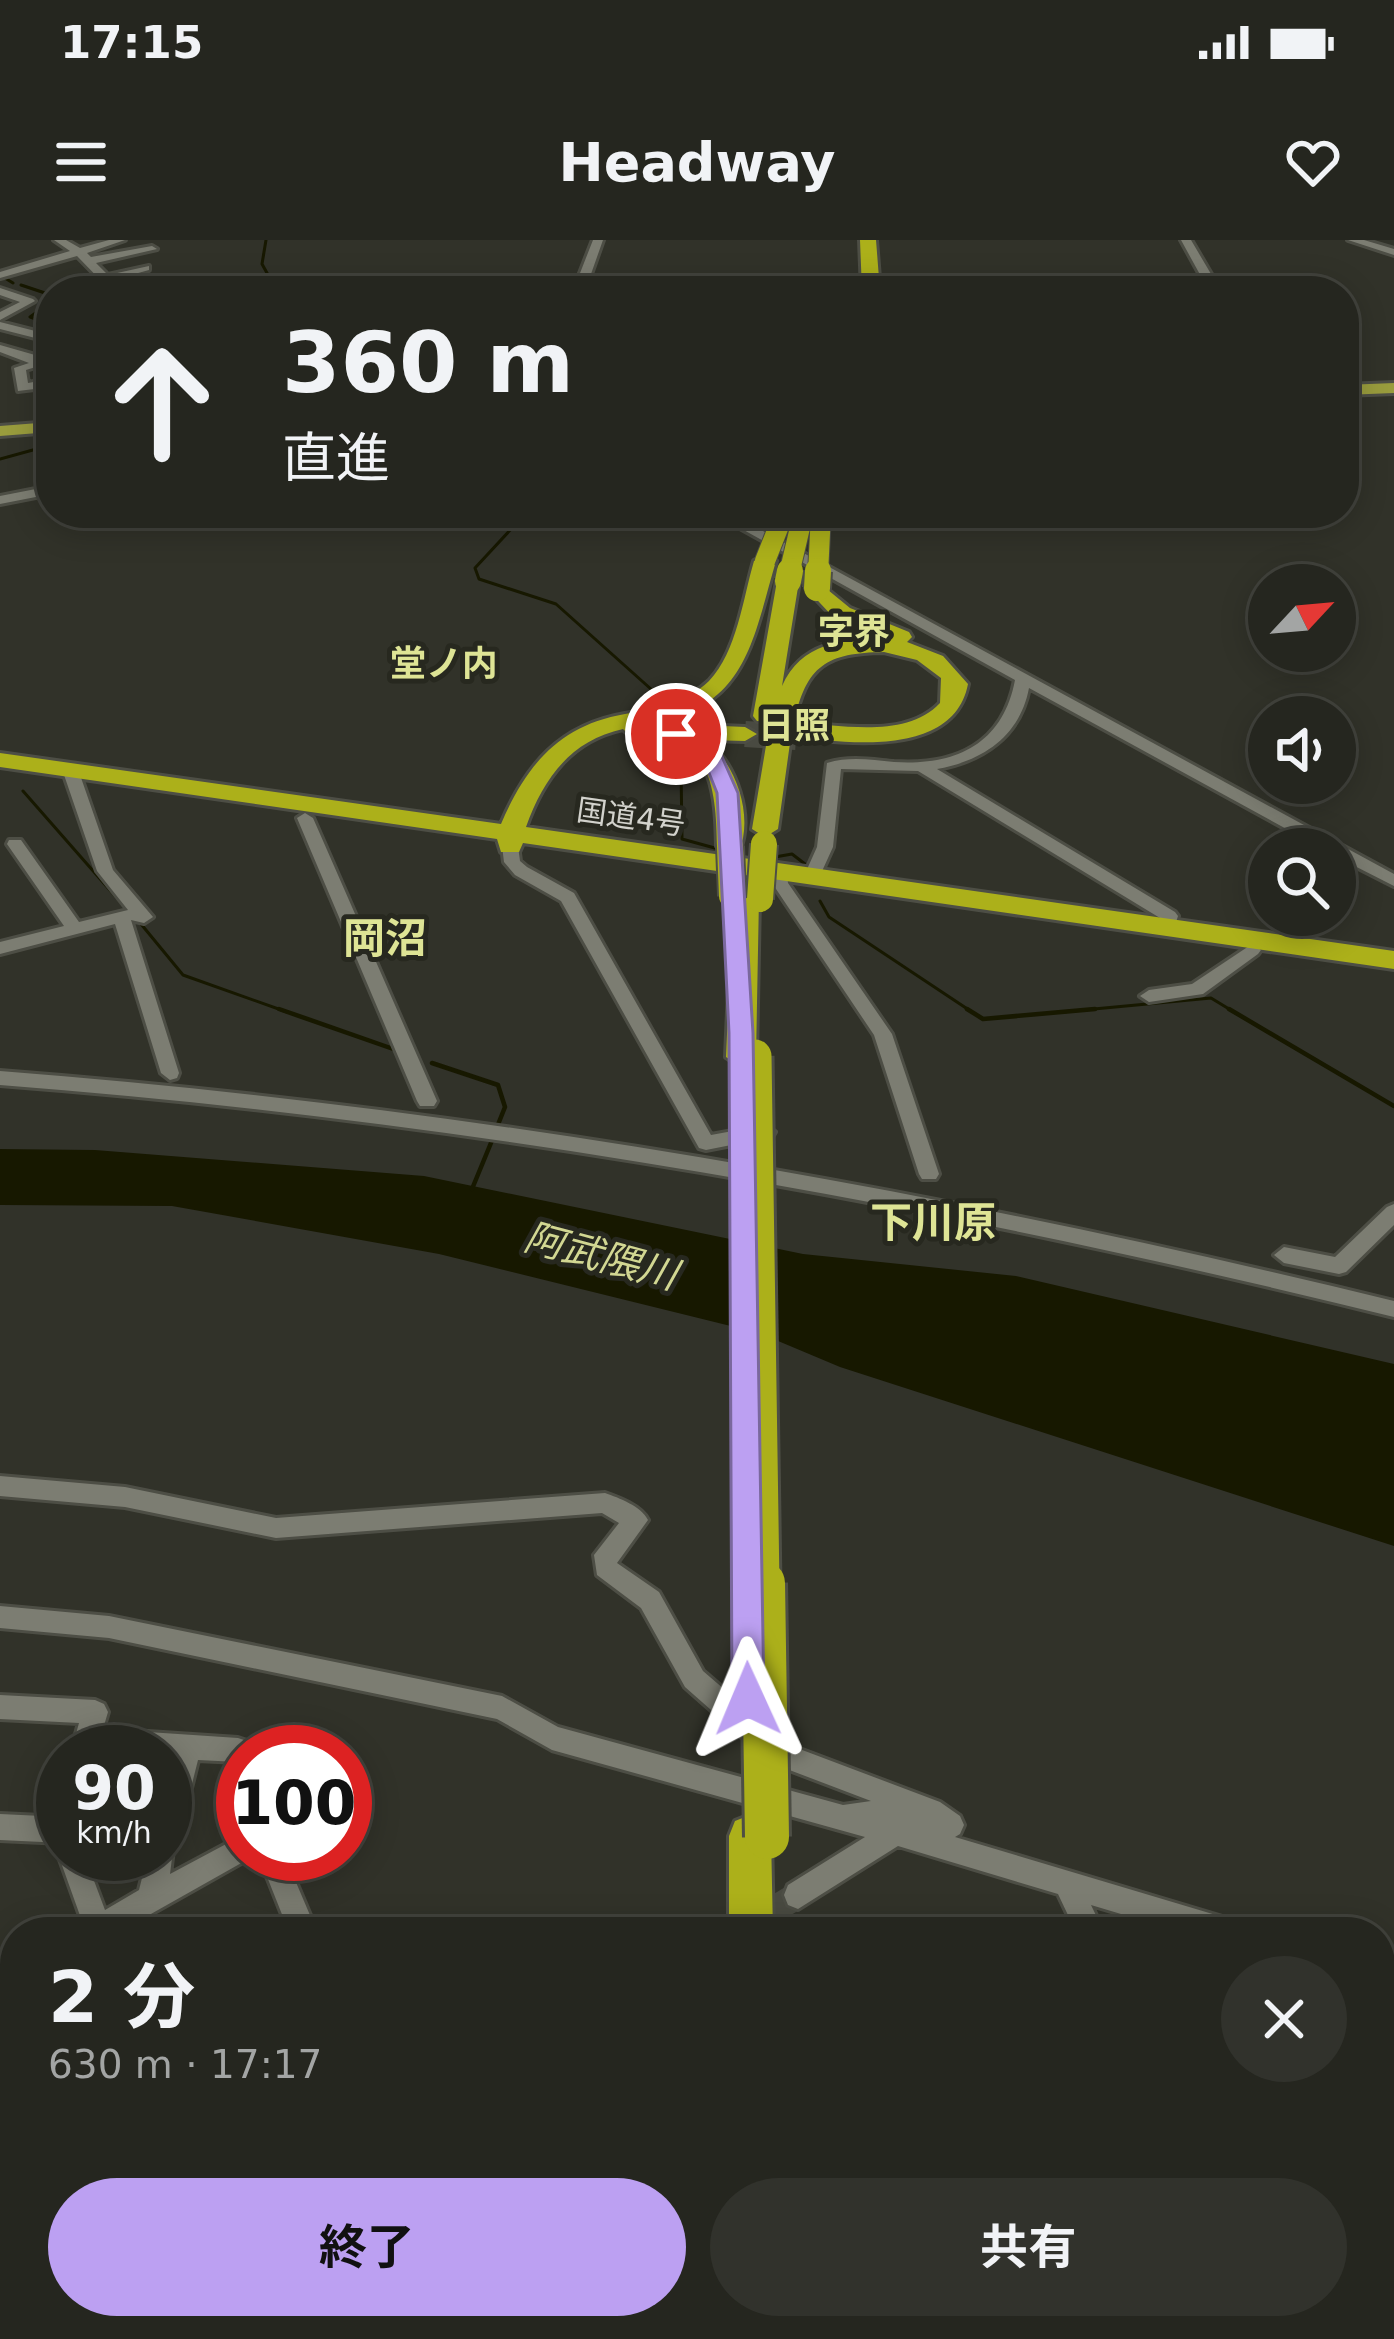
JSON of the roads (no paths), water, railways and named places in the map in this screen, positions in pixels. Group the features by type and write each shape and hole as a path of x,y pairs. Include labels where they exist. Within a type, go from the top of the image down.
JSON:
{"highway":[{"path":"865,240 866,276"},
{"path":"515,838 555,751 583,733 687,704 722,681 778,528"},
{"path":"802,584 803,528"},
{"path":"752,1917 758,1837 746,1048 759,889 752,840 768,698 815,528"},
{"path":"752,840 781,712 793,680 804,668 850,646 891,646 928,656 956,684 956,699 947,712 915,729 796,734 886,741 922,735 957,718 969,694 961,671 944,656 842,614 802,584"},
{"path":"515,838 568,756 594,738 644,729 746,730 617,723"},
{"path":"644,729 676,734 712,754 752,840"},
{"name":"国道4号","path":"0,760 305,818 515,838"},
{"name":"国道4号","path":"0,772 72,776 515,838 759,889 1394,971"},
{"name":"国道4号","path":"759,889 812,876 1394,960"},
{"path":"758,1837 767,1917"}],"main road":[{"path":"1359,389 1394,388"},
{"path":"0,431 36,428"}],"street":[{"path":"59,240 103,276"},
{"path":"39,276 120,240"},
{"path":"585,276 598,240"},
{"path":"1186,240 1206,276"},
{"path":"1353,240 1394,252"},
{"path":"1,271 152,249"},
{"path":"117,276 145,268"},
{"path":"0,291 36,277"},
{"path":"0,291 29,301 0,321"},
{"path":"0,321 36,334"},
{"path":"0,348 31,357 36,365 1,370"},
{"path":"20,368 22,388 36,386"},
{"path":"0,500 36,493"},
{"path":"747,528 1394,881"},
{"path":"812,876 825,847 833,766 922,766 967,755 1001,734 1021,705 1023,679"},
{"path":"922,766 1169,916 1167,928"},
{"path":"72,776 105,871 134,916 170,1073"},
{"path":"305,818 427,1101"},
{"path":"515,838 512,862 568,897 706,1143 772,1131"},
{"path":"15,844 75,929"},
{"path":"759,889 883,1034 929,1174"},
{"path":"0,948 134,916"},
{"path":"1149,996 1197,990 1252,950"},
{"path":"0,1078 235,1099 487,1132 1011,1222 1394,1309"},
{"path":"1284,1255 1339,1266 1394,1212"},
{"path":"0,1486 125,1497 276,1528 605,1503 623,1509 637,1520 606,1555 605,1568 650,1600 694,1679 780,1754 931,1811 951,1825 878,1811 836,1815"},
{"path":"0,1617 109,1627 502,1708 552,1738 896,1832 1176,1917"},
{"path":"0,1707 95,1712 92,1725"},
{"path":"0,1827 36,1826"},
{"path":"798,1895 896,1832"},
{"path":"121,1917 216,1863"},
{"path":"80,1881 92,1917"},
{"path":"150,1900 155,1881"},
{"path":"282,1881 297,1917"},
{"path":"1067,1884 1083,1917"}],"water":[{"name":"阿武隈川","path":"0,1149 95,1150 424,1176 803,1254 1016,1276 1394,1364 1394,1546 840,1367 759,1333 439,1254 172,1206 0,1205"}],"waterway":[{"path":"266,240 262,264 269,276"},
{"path":"1360,240 1394,250"},
{"path":"0,275 13,283"},
{"path":"21,285 36,290"},
{"path":"36,313 30,317 36,319"},
{"path":"0,459 36,449"},
{"path":"512,528 475,568 479,579 556,604 652,690"},
{"path":"656,701 656,706"},
{"path":"655,738 657,749 681,766 682,839 722,850"},
{"path":"23,791 130,913"},
{"path":"775,857 792,854 805,864"},
{"path":"820,901 829,917 972,1012"},
{"path":"141,924 183,975 287,1012"},
{"path":"1073,1011 1211,998 1231,1010"},
{"path":"279,1009 399,1051"},
{"path":"967,1009 983,1019 1073,1011"},
{"path":"1073,1011 1095,1009"},
{"path":"1231,1010 1394,1106"},
{"path":"1062,1012 1073,1011"},
{"path":"432,1063 498,1085 505,1107 497,1127"},
{"path":"472,1189 493,1138"}],"tunnel":[{"path":"745,734 796,737"},
{"path":"762,1917 798,1895"}],"district":[{"name":"字界","path":"854,631"},
{"name":"堂ノ内","path":"444,663"},
{"name":"日照","path":"794,725"},
{"name":"岡沼","path":"385,938"},
{"name":"下川原","path":"933,1222"}]}
